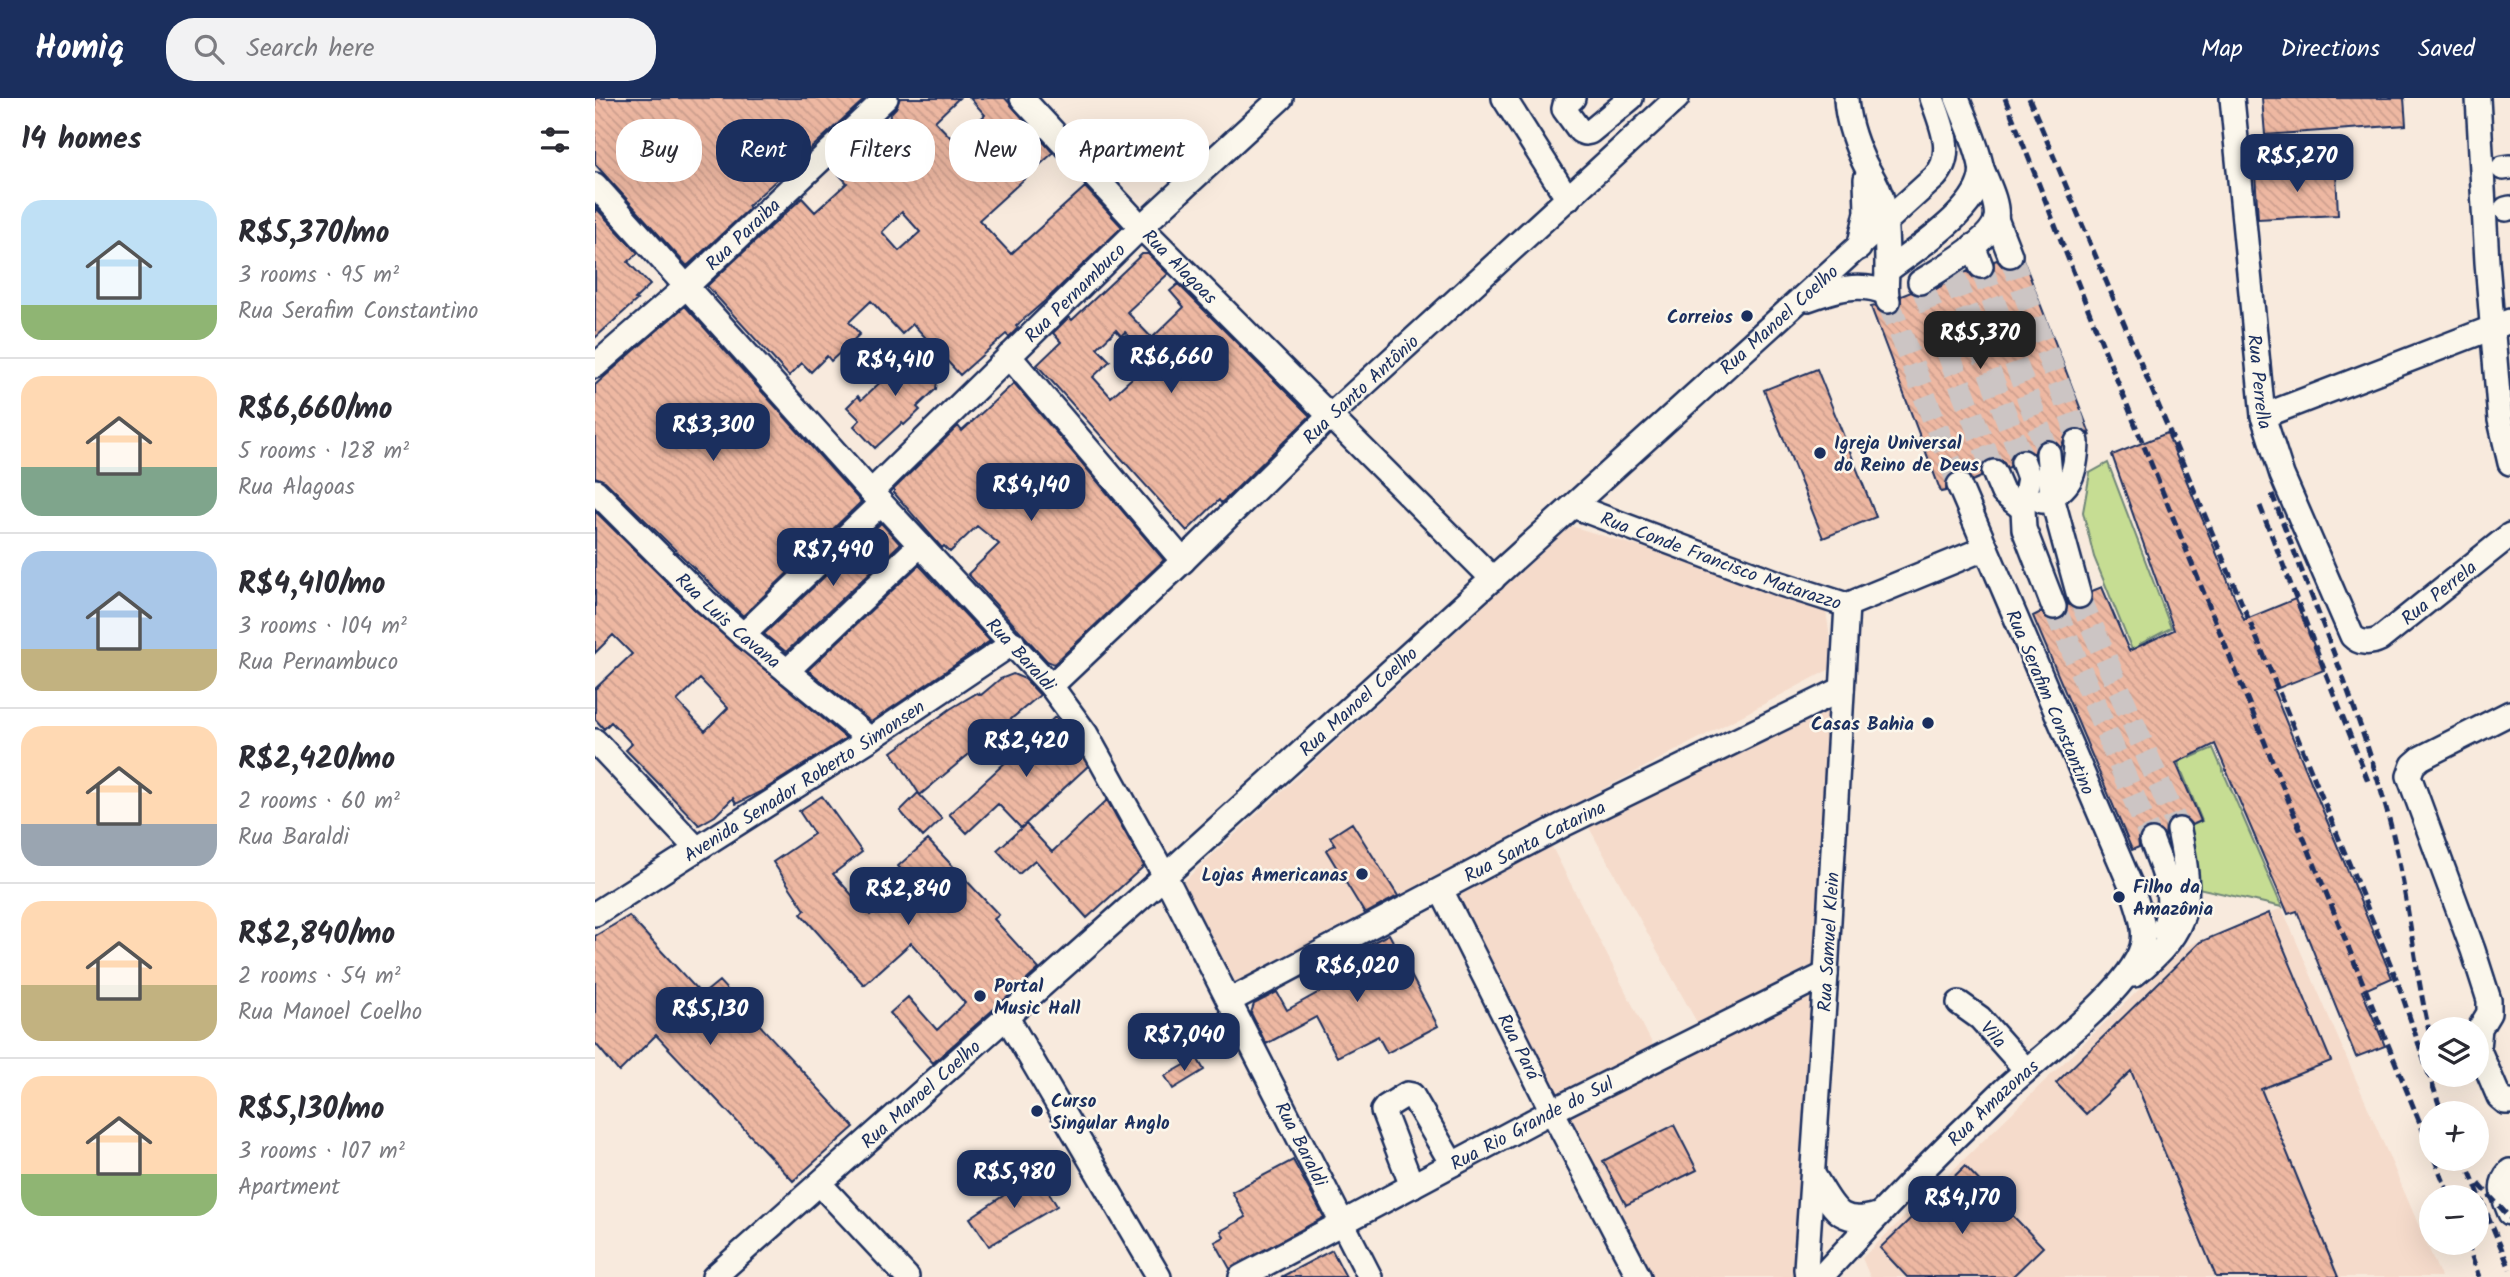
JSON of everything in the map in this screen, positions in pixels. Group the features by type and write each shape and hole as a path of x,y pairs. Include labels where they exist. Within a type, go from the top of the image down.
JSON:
{"street":[{"name":"Rua Paraiba","path":"595,366 686,287 886,98"},
{"name":"Rua Alagoas","path":"1022,98 1141,227 1493,579"},
{"name":"Rua Pernambuco","path":"743,635 1009,356 1141,227 1281,98"},
{"path":"1504,98 1568,199"},
{"path":"1573,98 1564,109 1580,131 1585,133 1590,132 1631,98"},
{"name":"Rua Santo Antônio","path":"1051,686 1330,416 1677,98"},
{"path":"1846,98 1853,135 1882,201 1892,280"},
{"name":"Rua Manoel Coelho","path":"714,1277 1165,876 1941,172 1946,159 1946,142 1932,98"},
{"path":"1957,98 2010,255"},
{"name":"Rua Perrella","path":"2232,98 2263,416 2282,475 2347,628 2356,640 2362,643"},
{"path":"2478,98 2487,262 2502,325 2500,420 2510,463"},
{"path":"1796,303 1825,292 1851,287 1871,288 1892,280 1971,199 1980,180 1981,166"},
{"path":"1869,172 1894,189 1919,190"},
{"path":"1859,248 1867,212 1869,172"},
{"name":"Rua Baraldi","path":"595,185 876,497 1013,643 1051,686 1086,734 1165,876 1370,1277"},
{"path":"1892,280 1922,285 1977,256 1996,219"},
{"path":"2263,416 2502,325"},
{"path":"1009,356 1183,561"},
{"path":"2022,509 2052,497 2069,484 2075,467 2077,442"},
{"path":"2048,453 2052,497 2079,596"},
{"path":"2052,497 2026,470 2022,509 2024,529 2054,607"},
{"path":"1994,472 2003,493 2022,509"},
{"name":"Rua Serafim Constantino","path":"1959,485 2133,891 2142,919"},
{"name":"Rua Luis Cavana","path":"595,491 671,569 743,635 870,739"},
{"name":"Rua Conde Francisco Matarazzo","path":"1573,506 1781,584 1847,605 1986,548"},
{"name":"Rua Perrela","path":"2362,643 2380,639 2510,535"},
{"path":"787,671 920,545"},
{"name":"Rua Samuel Klein","path":"1807,1277 1847,605"},
{"name":"Avenida Senador Roberto Simonsen","path":"595,914 870,739 1013,643"},
{"name":"Rua Santa Catarina","path":"1229,1001 1563,825 1842,689"},
{"path":"2510,713 2421,758 2413,765 2409,776 2489,1000 2489,1013 2480,1028 2477,1048 2498,1097 2510,1102"},
{"path":"595,741 696,849"},
{"path":"2113,992 2146,965 2168,934 2183,919 2188,880 2179,830"},
{"path":"2152,841 2170,889 2168,934"},
{"name":"Rua Pará","path":"1441,890 1639,1277"},
{"path":"2142,919 2168,934"},
{"name":"Rua Amazonas","path":"1821,1277 1877,1214 2026,1070 2113,992 2142,948 2142,919"},
{"name":"Rua Rio Grande do Sul","path":"1241,1277 1552,1111 1826,974"},
{"name":"Vila","path":"1959,1003 1980,1018 2026,1070"},
{"path":"1006,1016 1159,1277"},
{"path":"1412,1186 1383,1111 1407,1094 1412,1096 1453,1164"},
{"path":"2510,1171 2501,1185 2510,1213"},
{"path":"1814,1176 1830,1201 1848,1218 1859,1221 1877,1214"},
{"path":"820,1184 907,1277"}],"shaded area":[{"path":"1571,526 1825,603 1834,667 1236,983 1183,882"},
{"path":"1833,696 1815,964 1699,1026 1587,824"},
{"path":"1551,845 1654,1047 1556,1097 1455,895"},
{"path":"2282,908 2419,1226 2419,1255 2432,1255 2441,1277 1870,1277 1862,1258 2182,948"},
{"path":"1811,997 1800,1277 1652,1277 1569,1116"}],"green space":[{"path":"2108,463 2171,628 2140,644 2190,758 2213,748 2282,907 2198,888 2184,829 2202,821 2094,557 2083,512 2090,473"}],"building":[{"path":"595,98 866,98 843,119 825,119 825,136 811,148 811,119 716,119 716,182 774,182 687,266 595,164"},
{"path":"900,98 959,98 935,121 890,119"},
{"path":"970,98 1005,98 1023,119 981,119 985,115"},
{"path":"2262,98 2404,98 2406,125 2265,135"},
{"path":"935,121 949,136 949,182 1021,182 979,220 1011,254 1085,187 1122,227 1016,326 1018,328 1009,337 1006,334 960,375 913,324 902,334 871,301 849,322 860,334 831,361 827,356 811,372 802,363 789,376 707,286 802,198 815,212 847,183 935,182","holes":["902,212 920,232 899,251 882,232"]},
{"path":"1041,139 1053,153 1041,164"},
{"path":"2336,170 2338,215 2258,219 2255,174"},
{"path":"595,207 638,253 628,262 650,285 595,338"},
{"path":"1142,254 1148,254 1168,274 1127,312 1152,338 1184,307 1170,291 1178,284 1310,416 1231,494 1221,503 1219,500 1187,531 1037,365 1061,342 1053,333 1069,317 1072,320","holes":["1116,330 1121,336 1125,332 1152,360 1111,397 1093,377 1110,361 1097,348"]},
{"path":"2023,259 2091,436 2077,428 2066,434 2061,448 2054,441 2047,439 2039,442 2034,454 2026,448 2019,449 2012,454 2010,467 2007,468 2002,460 1989,459 1982,464 1981,477 1972,481 1967,473 1954,472 1947,477 1946,491 1941,492 1871,307 1875,306 1883,314 1892,314 1901,306 1901,296 1911,292 1920,296 1927,294 1968,271 1973,277 1986,279 1992,274 1994,261 1997,260 2009,269 2016,268"},
{"path":"685,306 861,502 743,616 605,481 595,477 595,385"},
{"path":"902,353 939,363 936,389 917,407 920,410 875,448 854,426 860,420 847,407 858,396 861,400 897,367"},
{"name":"Igreja Universal do Reino de Deus","path":"1817,369 1876,517 1823,538 1764,390"},
{"path":"1014,383 1164,560 1054,664 1047,661 968,574 999,544 977,526 950,552 944,546 942,548 894,493 894,489 958,426 962,431"},
{"path":"2167,433 2244,620 2295,599 2324,670 2273,690 2392,978 2362,991 2385,1046 2356,1057 2297,911 2288,914 2215,744 2176,763 2201,821 2192,825 2184,817 2176,816 2166,825 2165,836 2155,827 2146,828 2138,838 2139,847 2132,850 2033,616 2041,612 2051,621 2060,620 2065,615 2067,603 2075,609 2083,609 2092,600 2092,591 2102,587 2129,651 2174,630 2112,455"},
{"path":"595,511 696,611 846,738 762,791 736,804 733,798 715,816 699,825 626,750 632,744 611,722 604,729 595,719 595,689 632,654 613,635 595,653","holes":["700,679 728,708 705,731 677,701"]},
{"path":"881,523 900,544 786,652 764,634"},
{"path":"919,565 990,641 871,722 808,670"},
{"path":"1013,674 1025,679 1040,695 920,795 892,752 950,709 977,693 981,695 1000,679"},
{"path":"1055,717 1088,766 1021,828 998,804 967,833 949,814"},
{"path":"918,793 942,819 923,837 900,811"},
{"path":"822,796 862,852 833,874 870,915 909,879 898,866 928,840 999,915 994,919 1039,969 933,1063 890,1013 908,997 937,1030 965,1003 911,943 864,985 801,914 805,910 773,862 814,834 799,811"},
{"path":"1107,800 1144,866 1087,918 1035,860 1019,874 997,850 1026,824 1052,852"},
{"name":"Lojas Americanas","path":"1352,823 1398,896 1365,914 1326,850 1335,845 1330,837"},
{"path":"2269,913 2331,1061 2261,1089 2338,1277 2216,1277 2131,1071 2086,1114 2056,1083 2200,942"},
{"path":"629,916 702,995 719,981 854,1127 793,1181 656,1035 619,1072 595,1043 595,936"},
{"path":"1389,934 1438,1026 1387,1053 1378,1036 1337,1057 1316,1017 1266,1044 1251,1013 1254,1004 1277,992 1287,1010 1319,992 1316,986 1344,971 1339,960"},
{"path":"1197,1058 1204,1070 1173,1089 1165,1076"},
{"path":"1674,1125 1697,1170 1626,1205 1603,1161"},
{"path":"1293,1160 1324,1217 1230,1269 1215,1242 1224,1237 1221,1231 1246,1217 1232,1192"},
{"path":"1965,1166 2043,1247 2012,1277 1907,1277 1880,1248"},
{"path":"1037,1173 1057,1206 989,1246 970,1218"},
{"path":"1332,1250 1346,1277 1281,1277"}],"tunnel":[{"path":"2010,255 2073,421 2077,442"},
{"path":"1981,266 2048,453"},
{"path":"1954,276 2023,462"},
{"path":"1923,288 1994,472"},
{"path":"1888,301 1959,485"},
{"path":"2079,596 2179,830"},
{"path":"2054,607 2152,841"}],"railway":[{"path":"2005,98 2086,304 2419,1121"},
{"path":"2029,98 2270,670 2398,983 2438,1101"},
{"path":"2272,494 2349,693 2376,774 2401,870 2427,1017"},
{"path":"2260,506 2368,781"},
{"path":"2439,1171 2445,1185"},
{"path":"2469,1171 2510,1269"},
{"path":"2479,1184 2510,1218"},
{"path":"2471,1255 2479,1277"}],"place":[{"name":"Correios","path":"1747,316"},
{"name":"Igreja Universal do Reino de Deus","path":"1820,453"},
{"name":"Casas Bahia","path":"1928,723"},
{"name":"Lojas Americanas","path":"1362,874"},
{"name":"Filho da Amazônia","path":"2119,897"},
{"name":"Portal Music Hall","path":"980,996"},
{"name":"Curso Singular Anglo","path":"1037,1111"}]}
